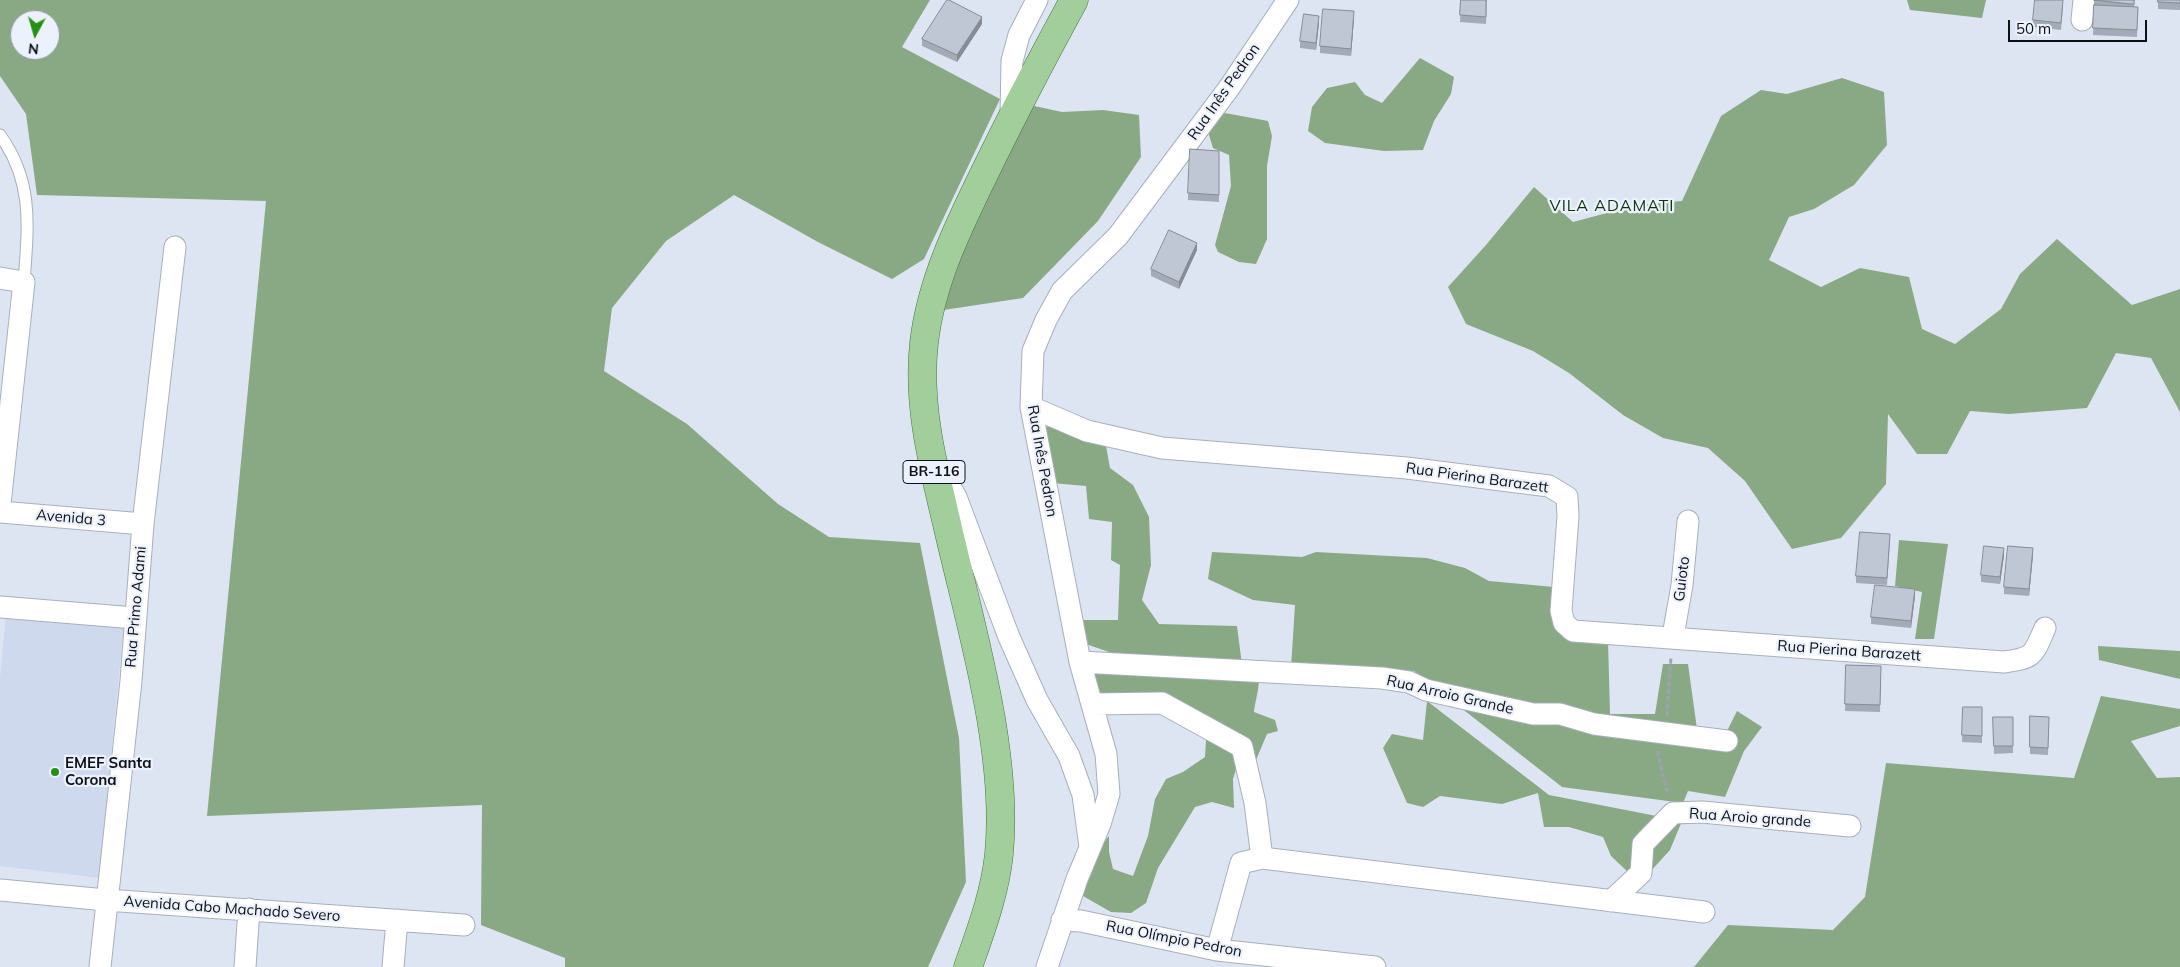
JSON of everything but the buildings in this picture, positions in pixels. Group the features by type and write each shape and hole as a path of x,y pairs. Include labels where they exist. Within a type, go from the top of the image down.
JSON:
{"main road":[{"name":"BR-116","path":"968,967 991,901 999,855 1000,801 987,698 930,451 923,392 923,345 929,313 950,242 1010,120 1074,0"}],"street":[{"path":"1010,120 1012,61 1019,35 1037,0"},
{"name":"Rua Inês Pedron","path":"1047,967 1062,920 1109,794 1106,754 1080,662 1031,407 1033,351 1046,320 1062,291 1118,236 1229,88 1288,0"},
{"name":"Rua Primo Adami","path":"100,967 136,618 143,524 175,247"},
{"path":"0,278 24,282 0,504"},
{"name":"Rua Pierina Barazett","path":"1031,407 1087,431 1162,448 1407,468 1550,486 1567,497 1568,516 1560,611 1564,623 1573,631 1665,638 1673,636 1868,653 2004,662 2025,659 2035,650 2044,628"},
{"name":"Rua Inês Pedron","path":"930,451 956,497 1009,637 1036,700 1069,756 1083,795 1090,848"},
{"name":"Avenida 3","path":"0,512 143,524"},
{"name":"Guioto","path":"1673,636 1682,585 1688,521"},
{"path":"0,606 136,618"},
{"name":"Rua Arroio Grande","path":"1080,662 1382,678 1409,682 1426,690 1533,714 1560,714 1594,724 1727,741"},
{"path":"1093,704 1162,703 1242,747 1255,803 1262,858"},
{"name":"Rua Aroio grande","path":"1611,901 1641,873 1643,844 1674,813 1702,812 1850,826"},
{"path":"1217,950 1241,863 1262,858 1704,912"},
{"name":"Avenida Cabo Machado Severo","path":"0,890 106,900 249,908 464,925"},
{"path":"245,967 249,908"},
{"path":"393,967 397,920"},
{"name":"Rua Olímpio Pedron","path":"1062,920 1081,921 1217,950 1375,967"}],"lane":[{"path":"0,135 22,175 29,214 24,282"}],"shaded area":[{"name":"EMEF Santa Corona","path":"6,613 124,623 99,878 0,866 0,678"}],"green space":[{"path":"0,0 930,0 902,47 1000,99 924,259 892,279 818,242 734,195 666,241 612,308 604,371 687,424 778,504 829,537 920,543 959,738 966,882 928,967 565,967 565,958 481,925 482,805 207,816 266,201 37,195 26,114 0,76"},
{"path":"1907,0 1986,0 1982,18 1910,10"},
{"path":"1420,58 1454,77 1451,94 1434,121 1423,150 1384,151 1325,143 1308,131 1312,107 1327,88 1355,82 1365,95 1382,103"},
{"path":"1842,78 1884,92 1887,145 1854,185 1814,209 1789,217 1769,260 1821,287 1860,268 1909,277 1922,329 1955,344 2001,309 2020,274 2057,239 2132,305 2180,289 2180,412 2151,358 2116,353 2087,408 2009,414 1970,411 1947,454 1917,454 1888,414 1886,484 1841,538 1792,549 1745,481 1708,448 1663,438 1623,415 1569,373 1533,351 1466,324 1448,287 1534,187 1573,222 1637,205 1682,201 1721,116 1761,90 1787,94"},
{"path":"1030,105 1062,112 1103,110 1139,115 1141,157 1098,221 1023,298 937,311 956,254"},
{"path":"1225,113 1268,121 1272,136 1267,166 1267,239 1256,264 1239,262 1218,252 1215,245 1231,186 1229,155 1213,148 1206,125"},
{"path":"1043,426 1063,429 1106,446 1110,468 1133,485 1149,517 1151,565 1142,600 1159,624 1237,626 1242,665 1138,662 1083,643 1081,620 1118,620 1120,565 1111,560 1112,522 1089,519 1086,486 1052,483"},
{"path":"1899,540 1948,544 1934,639 1915,639 1922,592 1895,586"},
{"path":"1212,552 1302,557 1316,552 1427,558 1465,568 1489,581 1554,587 1554,628 1567,636 1608,640 1610,714 1655,714 1663,664 1688,664 1697,729 1726,733 1737,711 1762,727 1744,751 1725,797 1688,791 1683,803 1562,787 1414,671 1291,668 1295,605 1253,600 1208,579"},
{"path":"2098,646 2180,651 2180,679 2099,660"},
{"path":"1087,670 1258,675 1254,712 1275,720 1278,731 1267,734 1256,760 1241,753 1233,779 1234,808 1212,802 1195,807 1158,868 1146,903 1131,913 1111,912 1076,892 1099,848 1109,836 1109,852 1113,869 1133,876 1148,836 1155,799 1166,779 1183,772 1205,757 1207,723 1095,697"},
{"path":"2101,696 2180,709 2180,726 2131,741 2157,778 2180,777 2180,967 1694,967 1728,925 1833,930 1865,897 1886,763 2074,778"},
{"path":"1427,701 1549,795 1682,821 1670,850 1649,873 1630,874 1611,856 1603,837 1569,827 1544,827 1538,793 1502,804 1440,796 1423,807 1407,803 1383,748 1392,734 1423,740"}],"place":[{"name":"EMEF Santa Corona","path":"55,772"}],"district":[{"name":"VILA ADAMATI","path":"1612,206"}]}
